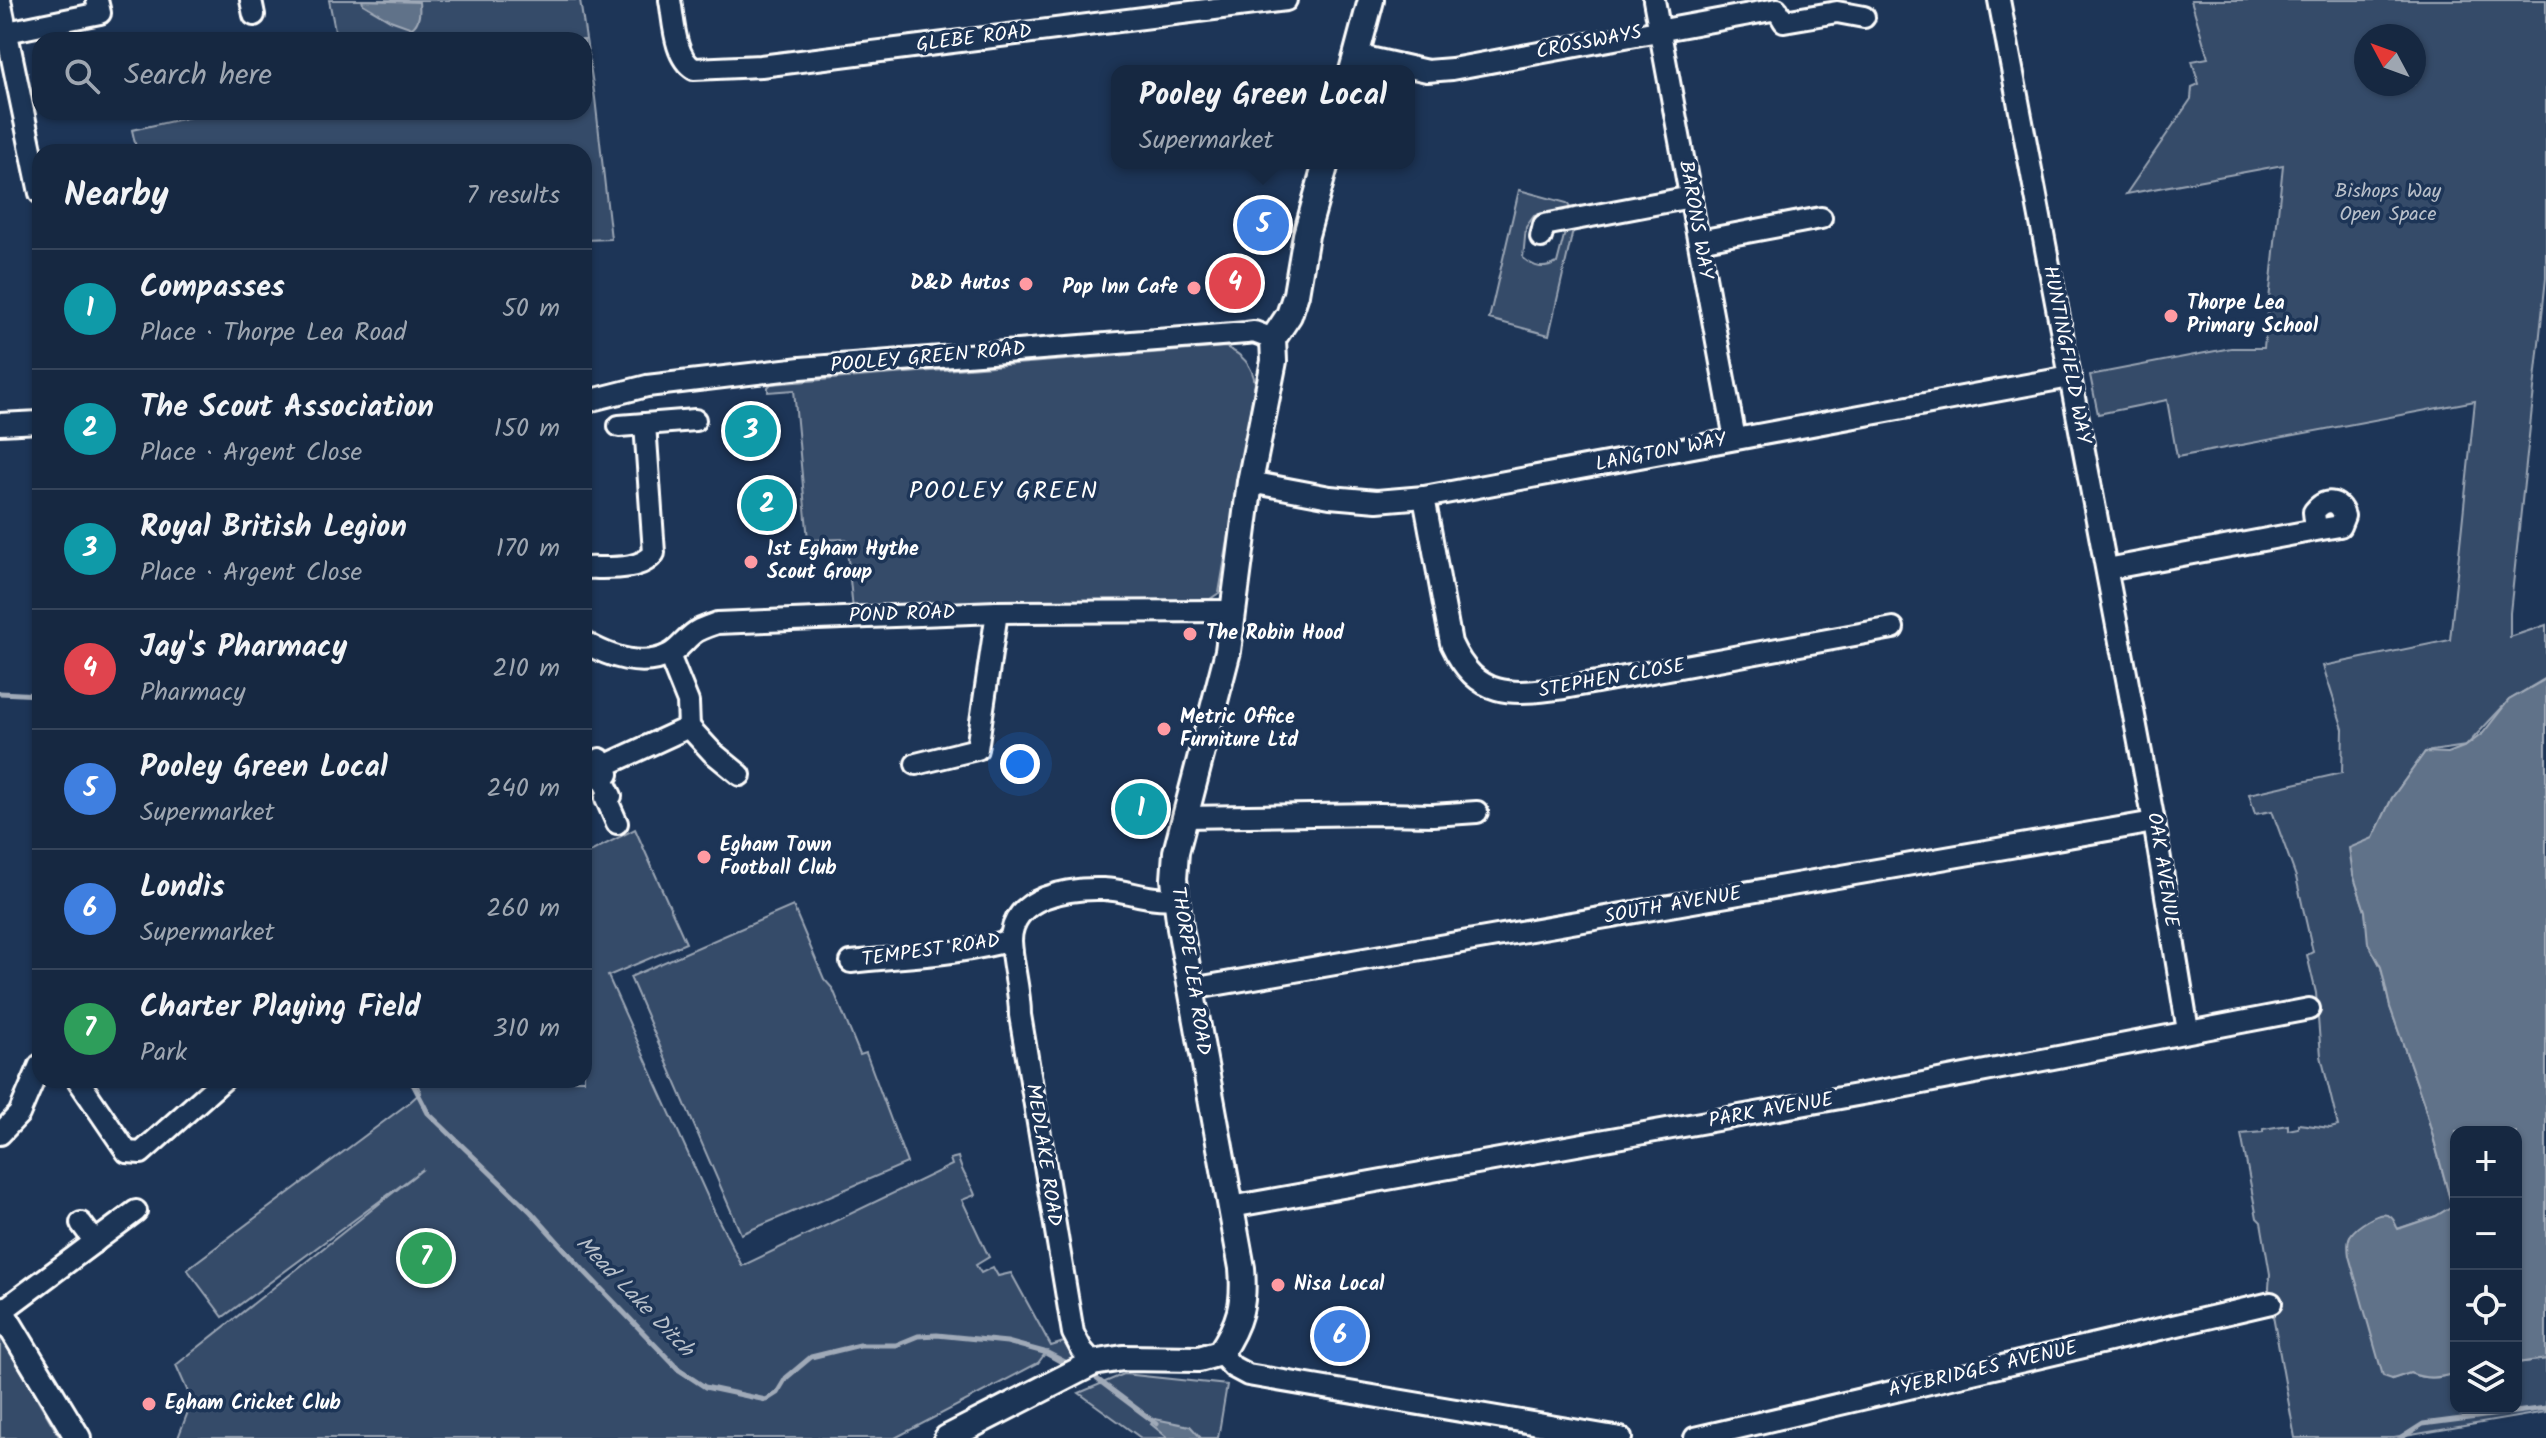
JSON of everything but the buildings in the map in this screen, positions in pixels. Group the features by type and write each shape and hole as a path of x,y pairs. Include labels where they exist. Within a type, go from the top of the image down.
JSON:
{"main road":[{"path":"1354,63 1371,0"},
{"name":"THORPE LEA ROAD","path":"1220,1353 1240,1315 1244,1292 1176,898 1176,852 1218,693 1234,611 1250,482 1274,361 1273,339 1289,315 1296,294 1306,235 1324,169"},
{"path":"1,1310 78,1438"},
{"path":"947,1438 1093,1363 1123,1358 1199,1359 1220,1353"}],"street":[{"path":"0,0 32,154"},
{"path":"7,32 100,13 97,0"},
{"name":"GLEBE ROAD","path":"670,0 680,55 694,69 761,66 1286,0"},
{"name":"BARONS WAY","path":"1654,0 1735,439"},
{"name":"HUNTINGFIELD WAY","path":"2003,1 2133,709"},
{"name":"CROSSWAYS","path":"1415,70 1452,69 1777,9 1784,21 1837,12 1864,17"},
{"path":"1541,237 1544,225 1691,197"},
{"path":"1699,241 1821,218"},
{"name":"POOLEY GREEN ROAD","path":"592,400 647,386 801,368 1254,332 1273,339"},
{"name":"LANGTON WAY","path":"1250,482 1330,497 1377,501 1424,497 2070,377"},
{"path":"619,426 695,420"},
{"path":"0,424 32,422"},
{"path":"592,568 636,565 647,562 654,553 645,424"},
{"name":"STEPHEN CLOSE","path":"1424,497 1451,643 1460,663 1472,675 1503,692 1520,694 1564,688 1893,628"},
{"path":"2107,569 2316,530"},
{"name":"POND ROAD","path":"669,655 697,630 717,623 997,612 1234,611"},
{"path":"916,764 977,749 997,612"},
{"path":"592,646 619,658 652,659 669,655 688,702 689,727 712,752 740,775"},
{"name":"OAK AVENUE","path":"2133,709 2188,1031"},
{"path":"617,823 606,798 611,796 602,778 608,774 601,761 689,727"},
{"path":"1184,817 1477,812"},
{"name":"SOUTH AVENUE","path":"1191,989 2154,822"},
{"name":"TEMPEST ROAD","path":"851,962 929,955 1011,940 1014,924 1026,907 1052,895 1100,889 1158,900 1176,898"},
{"name":"MEDLAKE ROAD","path":"1011,940 1020,991 1020,1015 1073,1333 1093,1363"},
{"name":"PARK AVENUE","path":"1231,1207 1907,1086 2309,1009"},
{"path":"0,1134 19,1114 32,1084"},
{"path":"83,1088 127,1152 141,1153 214,1088"},
{"path":"1,1310 136,1211"},
{"path":"81,1223 95,1242"},
{"name":"AYEBRIDGES AVENUE","path":"1695,1438 2271,1303"},
{"path":"1220,1353 1233,1367 1248,1375 1621,1438"}],"green space":[{"path":"329,0 580,0 585,32 335,32"},
{"name":"Bishops Way Open Space","path":"2191,0 2546,0 2546,278 2510,637 2546,625 2546,678 2509,700 2466,746 2425,752 2392,798 2353,874 2365,911 2369,943 2381,967 2390,1007 2424,1104 2450,1200 2450,1208 2436,1216 2397,1229 2392,1379 2410,1373 2433,1378 2450,1374 2450,1414 2522,1414 2522,1362 2546,1359 2546,1412 2394,1438 2295,1438 2273,1316 2261,1222 2257,1218 2241,1134 2288,1125 2288,1130 2298,1128 2298,1124 2338,1126 2321,1056 2316,993 2307,955 2313,952 2296,877 2272,811 2255,814 2249,794 2342,773 2343,729 2323,666 2450,640 2475,401 2177,457 2167,400 2098,414 2090,375 2231,348 2264,348 2283,165 2126,194 2191,99 2192,87 2199,84 2192,61 2208,58"},
{"path":"592,78 611,239 592,240 592,144 135,144 132,130 177,120 592,120"},
{"path":"1519,190 1567,203 1571,209 1534,216 1526,227 1523,258 1535,266 1547,267 1557,263 1566,228 1574,226 1549,335 1489,319"},
{"path":"1226,347 1245,361 1255,383 1219,593 1210,599 853,610 846,539 808,540 794,390 768,392 771,384"},
{"path":"635,829 686,943 608,976 742,1266 952,1165 950,1159 958,1157 975,1195 962,1200 989,1257 976,1265 981,1273 993,1267 998,1276 1011,1273 1051,1346 1064,1342 1076,1364 1047,1351 1038,1363 895,1438 178,1438 192,1401 176,1365 423,1169 223,1317 187,1269 410,1102 421,1092 419,1088 592,1088 592,851"},
{"path":"793,906 824,979 833,989 860,1055 866,1053 907,1163 741,1234 630,977"},
{"path":"0,1334 60,1438 0,1438"},
{"path":"1124,1374 1227,1385 1218,1438 1141,1438 1079,1393"}],"shaded area":[{"path":"362,0 419,2 418,20 412,28 390,20 363,4"},
{"path":"2546,679 2546,1359 2522,1362 2522,1126 2450,1126 2450,1199 2424,1104 2390,1007 2381,967 2368,943 2365,911 2353,874 2349,848 2373,838 2392,798 2425,752 2448,753 2466,746 2483,733 2509,700"},
{"path":"2450,1207 2450,1374 2433,1378 2410,1373 2392,1379 2383,1376 2349,1256 2349,1238 2357,1228 2382,1215 2391,1217 2398,1229 2436,1216"},
{"path":"1155,1419 1190,1426 1201,1438 1168,1438 1151,1424"}],"waterway":[{"name":"Mead Lake Ditch","path":"0,693 32,695"},
{"name":"Mead Lake Ditch","path":"415,1088 428,1113 531,1212 679,1370 705,1387 766,1400 777,1393 786,1378 811,1357 860,1345 896,1345 918,1336 1007,1342 1044,1352 1069,1366"},
{"name":"Mead Lake Ditch","path":"1097,1379 1157,1424"},
{"name":"Mead Lake Ditch","path":"2401,1438 2423,1424 2546,1408"}],"place":[{"name":"Pooley Green Local","path":"1263,225"},
{"name":"Jay's Pharmacy","path":"1235,283"},
{"name":"D&D Autos","path":"1026,284"},
{"name":"Pop Inn Cafe","path":"1194,288"},
{"name":"Thorpe Lea Primary School","path":"2171,316"},
{"name":"Royal British Legion","path":"751,431"},
{"name":"The Scout Association","path":"767,505"},
{"name":"1st Egham Hythe Scout Group","path":"751,562"},
{"name":"The Robin Hood","path":"1190,634"},
{"name":"Metric Office Furniture Ltd","path":"1164,729"},
{"name":"Compasses","path":"1141,809"},
{"name":"Egham Town Football Club","path":"704,857"},
{"name":"Charter Playing Field","path":"426,1258"},
{"name":"Nisa Local","path":"1278,1285"},
{"name":"Londis","path":"1340,1336"},
{"name":"Egham Cricket Club","path":"149,1404"}],"district":[{"name":"POOLEY GREEN","path":"1004,491"}]}
